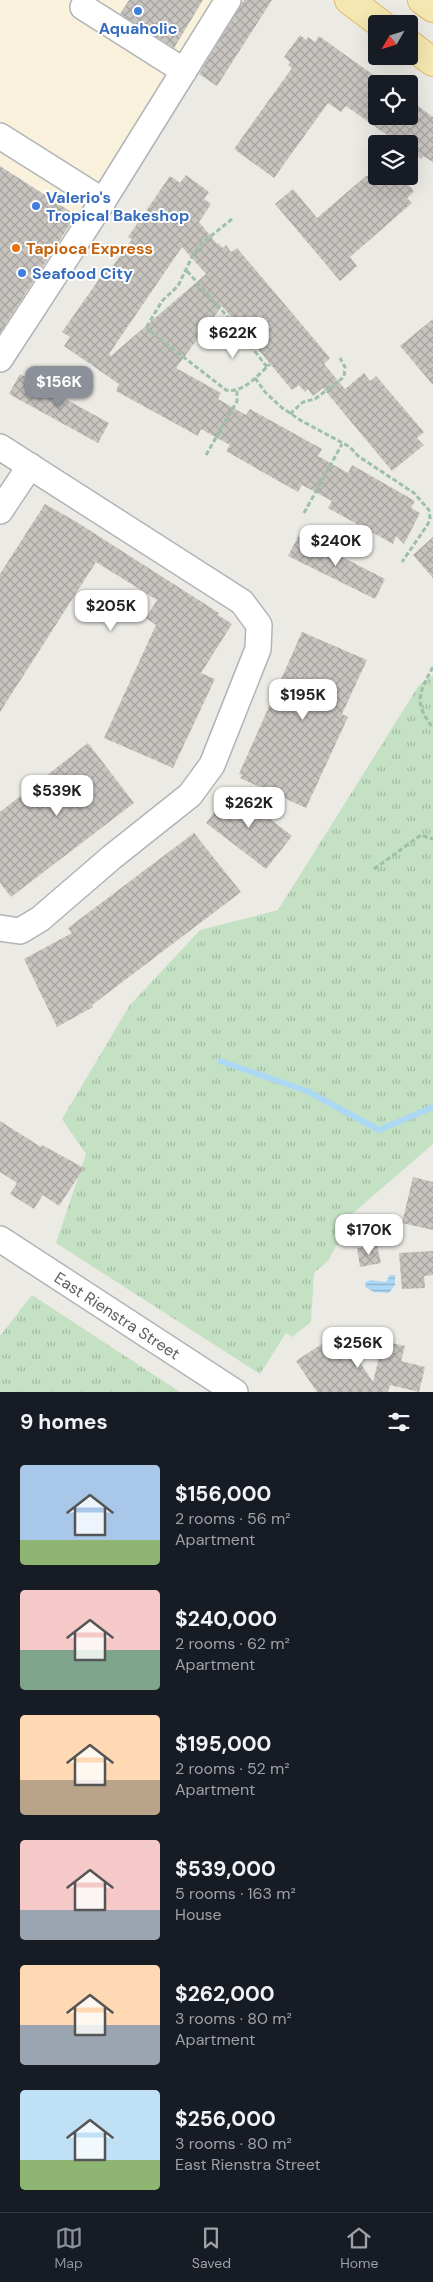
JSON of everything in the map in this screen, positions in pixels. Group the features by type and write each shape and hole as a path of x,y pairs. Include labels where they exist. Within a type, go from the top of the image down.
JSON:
{"main road":[{"path":"349,0 369,15"},
{"path":"422,0 433,8"},
{"path":"418,51 433,62"}],"street":[{"path":"0,360 103,201 228,0"},
{"path":"83,7 184,71"},
{"path":"0,136 103,201"},
{"path":"0,447 242,602 259,625 258,648 212,764 190,795 112,857 40,919 20,932 0,928"},
{"path":"0,511 30,466"},
{"name":"East Rienstra Street","path":"0,1240 235,1392"}],"path":[{"path":"186,271 269,366 237,390 226,390 146,328 162,301 178,286 200,244 232,219"},
{"path":"290,414 304,402 315,399 344,377 345,367 340,358"},
{"path":"255,378 265,392 290,414 350,447 358,456 414,493 429,510 430,518 428,524 402,562"},
{"path":"206,455 237,401 237,390"},
{"path":"304,513 342,444"},
{"path":"433,667 419,693 423,716 433,728"},
{"path":"374,869 421,835 433,839"}],"shaded area":[{"path":"0,0 241,0 0,376"}],"green space":[{"path":"433,675 433,1144 337,1227 345,1240 336,1246 328,1261 314,1273 311,1322 292,1337 286,1333 260,1374 56,1243 86,1154 62,1119 130,1005 200,930 278,910 419,685"},
{"path":"32,1295 180,1392 0,1392 0,1336"}],"water":[{"path":"390,1275 395,1275 395,1285 389,1293 374,1292 365,1287 366,1282 371,1280 386,1282"}],"building":[{"path":"129,0 203,0 174,48 120,14"},
{"path":"244,0 272,0 217,86 199,74"},
{"path":"300,35 306,40 308,37 315,42 319,36 373,75 368,75 368,121 346,106 341,112 328,103 274,178 234,149 292,68 288,65 290,62 284,57"},
{"path":"418,106 433,117 433,162 423,156 421,159 418,157 418,135 387,135 373,125 418,125"},
{"name":"Seafood City","path":"0,166 76,215 0,333"},
{"path":"186,175 209,192 204,199 211,204 199,222 217,244 223,248 226,245 231,252 237,248 330,358 324,364 345,389 364,373 370,381 376,376 424,432 417,438 424,445 392,471 323,388 313,396 308,389 305,392 299,385 292,390 222,306 176,368 221,393 218,399 246,415 250,409 322,449 318,456 348,473 352,465 415,501 411,508 420,513 404,544 396,536 393,544 328,508 332,501 302,485 298,492 259,470 226,451 230,445 201,429 198,436 116,391 119,384 64,346 70,337 62,332 107,268 110,270 132,239 128,237 170,176 180,183","holes":["182,247 206,274 111,356 109,354"]},
{"path":"366,176 368,176 368,185 409,185 414,191 407,198 412,203 350,257 357,266 340,281 275,204 293,189 317,218"},
{"path":"433,319 433,385 400,346"},
{"path":"20,374 109,423 98,443 9,394"},
{"path":"45,504 75,521 219,613 218,615 232,624 201,673 215,679 173,768 104,738 156,625 146,618 157,600 96,562 0,712 0,574"},
{"path":"299,535 385,579 375,599 288,556"},
{"path":"433,537 433,578 413,555"},
{"path":"302,632 367,660 342,714 348,717 306,808 240,778 242,775 239,774"},
{"path":"88,743 134,803 11,897 0,883 0,812"},
{"path":"232,789 292,836 266,869 206,823"},
{"path":"194,833 241,892 92,1005 93,1007 57,1027 24,959 72,933 68,928"},
{"path":"0,1121 41,1147 42,1145 84,1168 59,1206 43,1195 34,1209 10,1194 17,1183 0,1172"},
{"path":"413,1177 433,1182 433,1230 402,1223"},
{"path":"377,1245 381,1263 360,1267 357,1248"},
{"path":"433,1251 433,1275 424,1276 425,1288 402,1289 399,1253"},
{"path":"340,1332 373,1382 383,1341 405,1346 401,1361 425,1367 419,1392 390,1385 388,1392 317,1392 296,1361"}],"waterway":[{"path":"220,1061 307,1091 379,1130 433,1107"}],"place":[{"name":"Aquaholic","path":"138,11"},
{"name":"Valerio's Tropical Bakeshop","path":"36,206"},
{"name":"Tapioca Express","path":"16,248"},
{"name":"Seafood City","path":"22,273"}]}
